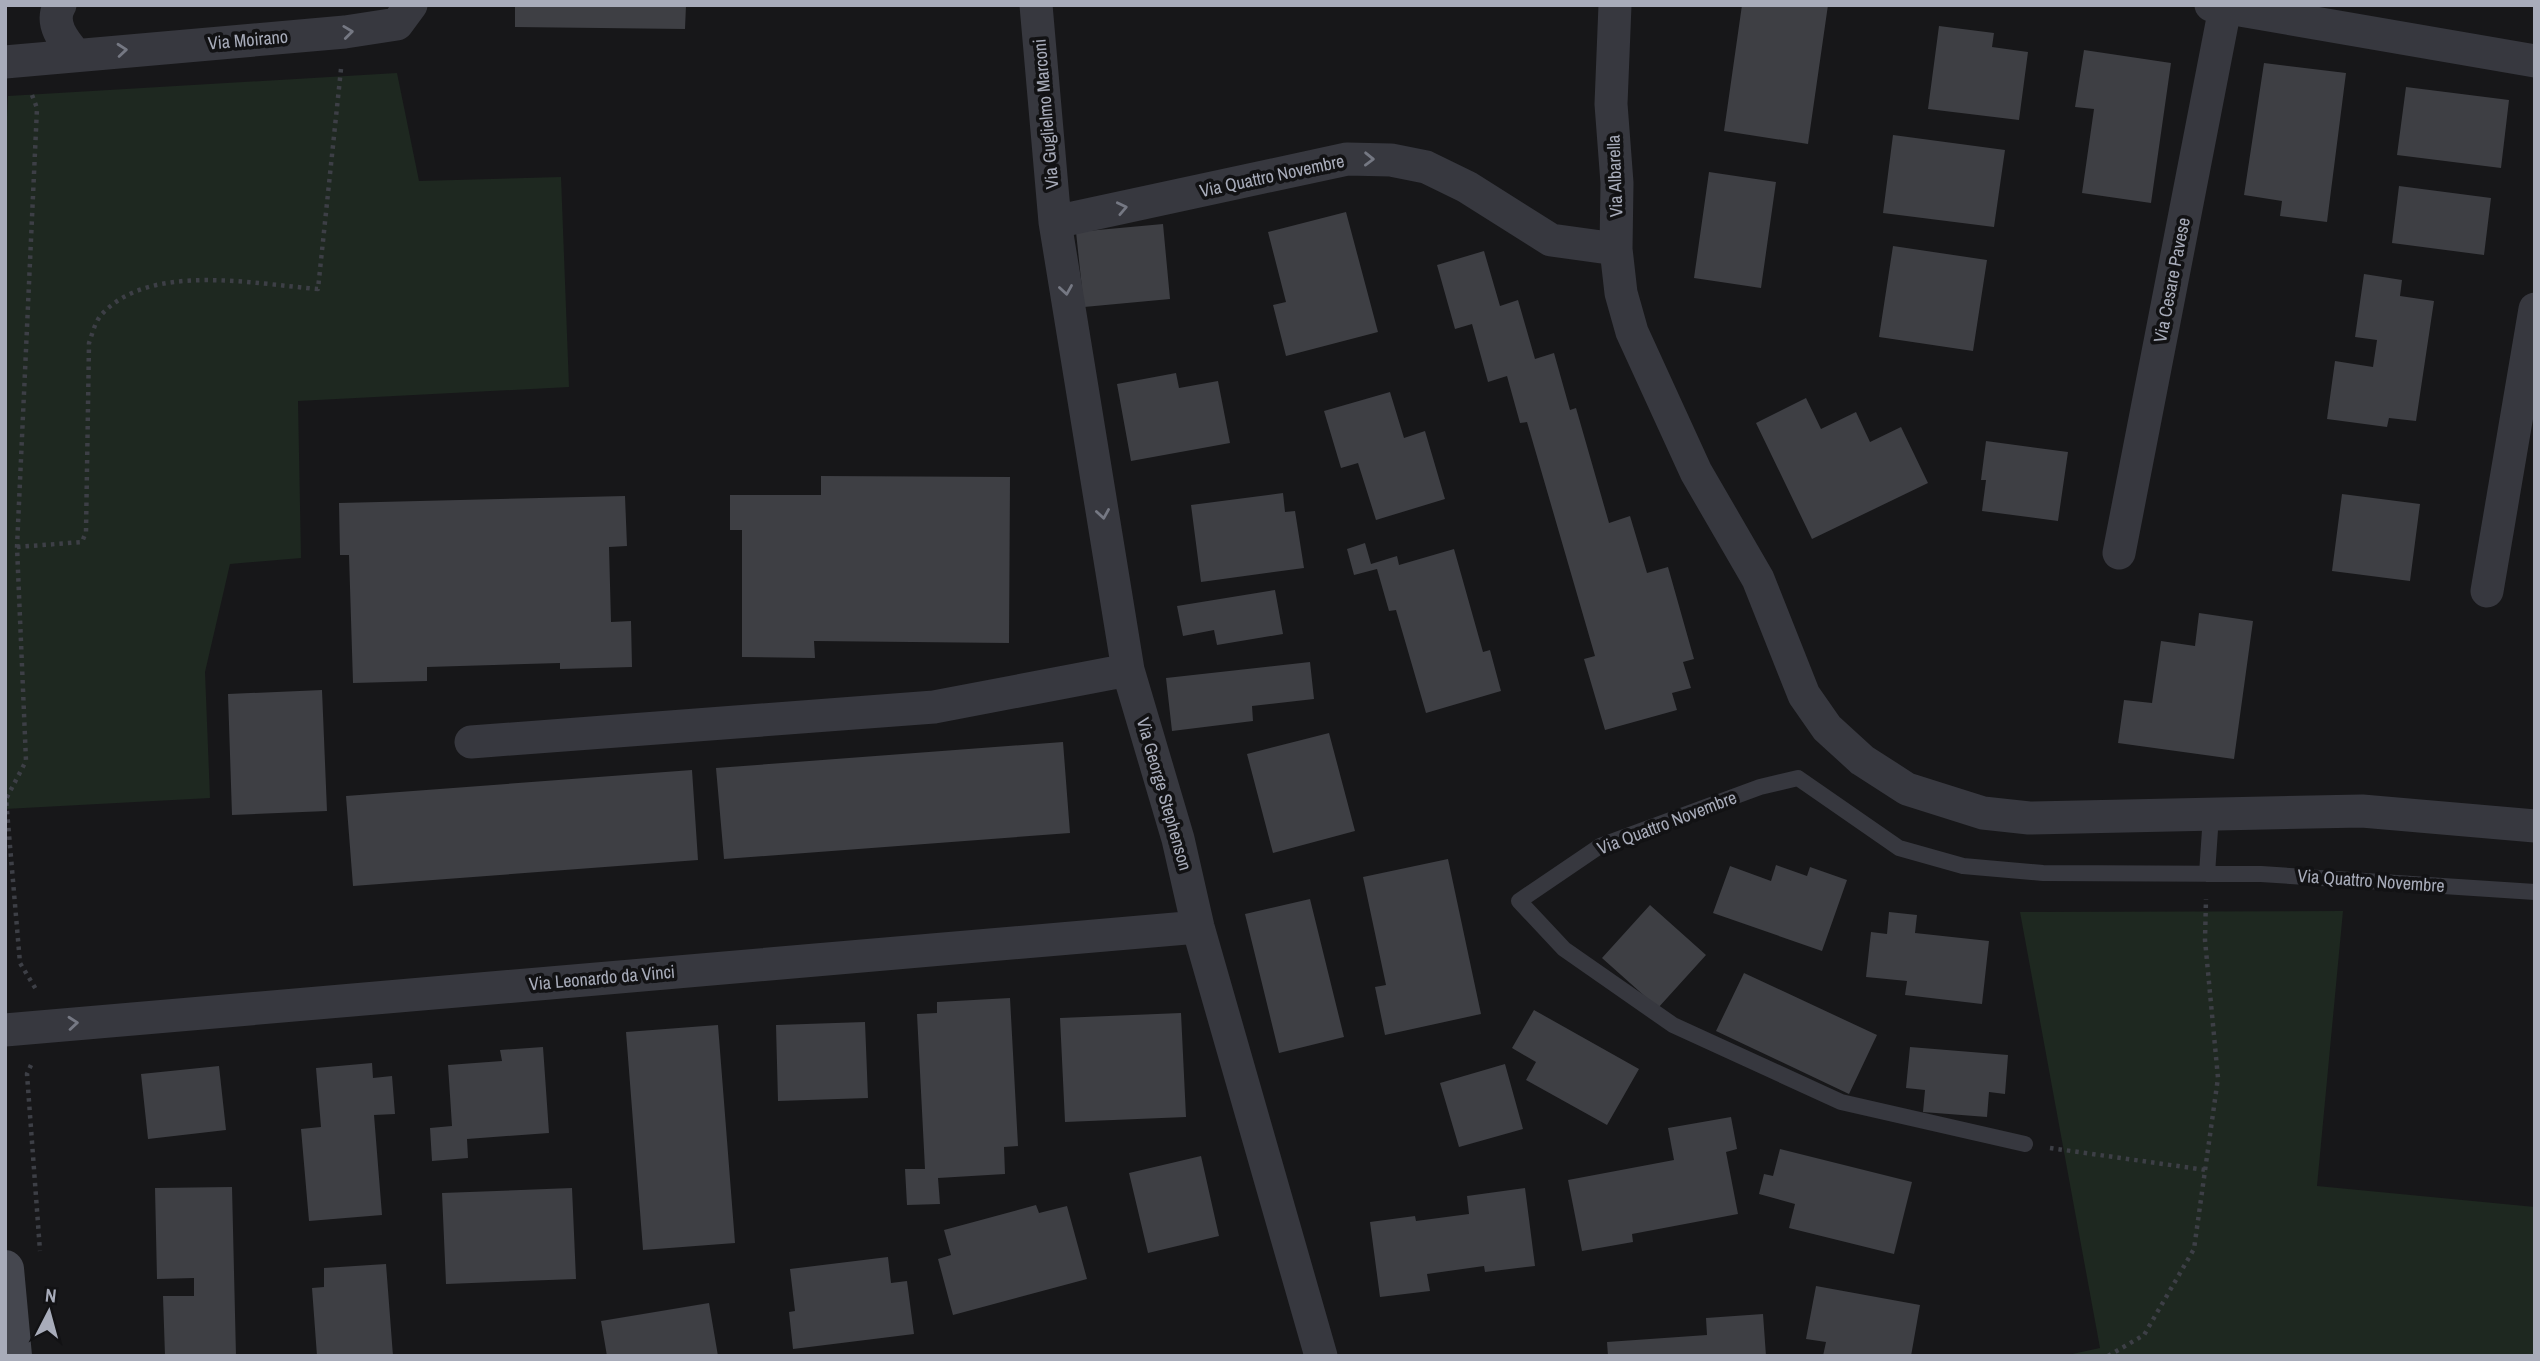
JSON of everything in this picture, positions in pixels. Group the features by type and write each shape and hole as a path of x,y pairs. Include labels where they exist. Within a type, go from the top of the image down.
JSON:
{"street":[{"path":"60,5 56,10 58,34 75,54"},
{"name":"Via Moirano","path":"12,60 345,32 397,24 411,5"},
{"name":"Via Guglielmo Marconi","path":"1036,5 1055,222"},
{"name":"Via Albarella","path":"1606,248 1599,183 1611,104 1615,5"},
{"name":"Via Cesare Pavese","path":"2119,553 2218,7 2535,61"},
{"name":"Via Quattro Novembre","path":"1055,222 1348,159 1391,160 1426,167 1466,187 1551,240 1606,248"},
{"name":"Via George Stephenson","path":"1055,222 1128,670 1178,839 1198,927 1321,1356"},
{"path":"1606,248 1601,294 1615,337 1663,434 1696,472 1758,579 1804,695 1827,728 1862,760 1907,789 1983,813 2029,818 2362,811 2535,826"},
{"path":"2487,592 2535,310"},
{"path":"471,742 934,707 1128,670"},
{"name":"Via Leonardo da Vinci","path":"5,1030 1198,927"},
{"path":"13,1356 23,1266"}],"lane":[{"name":"Via Quattro Novembre","path":"2025,1144 1841,1102 1673,1025 1564,949 1519,901 1600,846 1760,787 1798,778 1899,848 1963,866 2043,873 2261,874 2535,892"},
{"path":"2207,874 2211,815"}],"path":[{"path":"18,547 82,542 86,532 89,343 101,315 136,289 191,280 318,289 345,32"},
{"path":"12,60 37,108 18,547 26,761 6,799 6,828 20,963 35,990 54,1003 57,1025 56,1037 40,1047 27,1074 23,1266"},
{"path":"2108,1356 2144,1335 2194,1249 2218,1078 2205,940 2207,874"},
{"path":"2025,1144 2206,1170"}],"shaded area":[{"path":"397,73 419,181 561,177 569,387 298,401 301,558 230,564 205,672 210,798 5,809 5,157 8,96"},
{"path":"2343,911 2317,1186 2535,1207 2535,1356 2063,1356 2100,1348 2020,912"}],"building":[{"path":"515,5 686,5 685,29 515,27"},
{"path":"1742,5 1828,5 1808,144 1724,131"},
{"path":"1939,26 1994,33 1992,47 2028,52 2019,120 1928,109"},
{"path":"2084,50 2171,63 2151,203 2082,193 2094,109 2075,107"},
{"path":"2264,63 2346,73 2327,222 2280,216 2282,201 2244,195"},
{"path":"2406,87 2509,100 2501,168 2397,155"},
{"path":"1893,135 2005,150 1994,227 1883,213"},
{"path":"1709,172 1776,182 1761,288 1694,278"},
{"path":"2399,186 2491,198 2484,255 2392,243"},
{"path":"1346,212 1378,332 1286,356 1273,305 1286,302 1268,232"},
{"path":"1163,224 1170,299 1084,307 1076,232"},
{"path":"1893,246 1987,260 1973,351 1879,337"},
{"path":"1484,251 1500,306 1518,300 1535,359 1554,353 1570,410 1576,408 1609,523 1630,516 1647,573 1668,567 1694,659 1683,662 1691,688 1672,693 1677,710 1605,730 1584,659 1595,656 1527,422 1520,423 1507,376 1488,382 1472,324 1455,329 1437,265"},
{"path":"2364,274 2402,280 2400,296 2434,301 2416,421 2389,418 2387,427 2327,419 2335,361 2373,367 2377,340 2355,337"},
{"path":"1176,373 1179,388 1218,381 1230,443 1131,461 1117,384"},
{"path":"1390,392 1404,438 1425,431 1445,499 1376,520 1358,463 1341,468 1324,411"},
{"path":"1806,398 1821,429 1856,412 1870,442 1901,427 1928,483 1812,539 1756,423"},
{"path":"1986,441 2068,452 2058,521 1982,511 1986,480 1981,480"},
{"path":"821,476 1010,477 1009,643 814,641 815,658 742,657 742,530 730,530 730,495 821,495"},
{"path":"1283,493 1285,512 1295,511 1304,568 1201,582 1191,505"},
{"path":"2342,494 2420,504 2410,581 2332,571"},
{"path":"625,496 627,546 609,547 611,622 631,621 632,667 560,669 560,663 427,667 427,681 353,683 349,555 340,555 339,503"},
{"path":"1365,543 1371,564 1397,556 1399,565 1454,549 1483,652 1490,650 1501,691 1426,713 1396,610 1389,611 1377,569 1354,575 1347,549"},
{"path":"1275,590 1283,634 1217,645 1214,630 1183,636 1177,606"},
{"path":"2199,613 2253,621 2234,759 2118,743 2124,700 2152,703 2161,641 2195,646"},
{"path":"1310,662 1314,699 1252,706 1253,721 1172,731 1166,678"},
{"path":"322,690 327,811 232,815 228,694"},
{"path":"1329,733 1355,831 1273,853 1247,754"},
{"path":"1063,742 1070,833 724,859 716,768"},
{"path":"692,770 698,860 353,886 346,796"},
{"path":"1448,859 1481,1014 1385,1035 1375,987 1386,985 1363,877"},
{"path":"1776,865 1807,876 1810,867 1847,880 1822,951 1713,913 1730,866 1771,881"},
{"path":"1310,899 1344,1037 1279,1053 1245,914"},
{"path":"1650,905 1706,955 1658,1008 1602,958"},
{"path":"1889,912 1917,915 1915,933 1989,941 1982,1004 1905,995 1907,981 1866,977 1871,932 1887,934"},
{"path":"1744,973 1877,1035 1849,1094 1716,1031"},
{"path":"1010,998 1018,1146 1004,1147 1005,1174 938,1178 940,1204 907,1205 905,1169 925,1169 917,1014 937,1013 937,1002"},
{"path":"1534,1010 1639,1069 1607,1125 1526,1080 1536,1062 1512,1048"},
{"path":"1181,1013 1186,1117 1065,1122 1060,1018"},
{"path":"865,1022 868,1098 778,1101 776,1025"},
{"path":"718,1025 735,1243 643,1250 626,1032"},
{"path":"543,1047 549,1133 467,1139 468,1158 432,1161 430,1128 452,1126 448,1065 502,1061 500,1050"},
{"path":"1910,1047 2008,1055 2005,1094 1989,1092 1987,1117 1923,1112 1925,1090 1906,1088"},
{"path":"372,1063 373,1078 392,1076 395,1114 374,1115 382,1215 309,1221 301,1129 321,1127 316,1068"},
{"path":"1505,1064 1523,1129 1459,1147 1440,1083"},
{"path":"219,1066 226,1130 148,1139 141,1074"},
{"path":"1731,1117 1737,1149 1726,1152 1738,1214 1632,1234 1633,1242 1582,1251 1568,1180 1674,1160 1668,1128"},
{"path":"1780,1149 1912,1182 1894,1254 1789,1228 1795,1204 1759,1194 1764,1174 1773,1176"},
{"path":"1201,1156 1219,1236 1148,1253 1129,1173"},
{"path":"232,1187 236,1356 165,1356 163,1296 194,1296 194,1278 157,1279 155,1188"},
{"path":"572,1188 576,1279 446,1284 442,1193"},
{"path":"1525,1188 1535,1266 1485,1272 1484,1266 1427,1274 1430,1291 1380,1297 1370,1222 1415,1216 1416,1221 1469,1214 1467,1196"},
{"path":"1036,1205 1039,1213 1067,1206 1087,1279 953,1315 938,1259 951,1255 944,1230"},
{"path":"888,1257 891,1283 907,1281 914,1334 793,1349 789,1312 795,1311 790,1269"},
{"path":"386,1264 393,1356 317,1356 312,1288 324,1287 324,1268"},
{"path":"1816,1286 1920,1305 1911,1356 1823,1356 1826,1342 1806,1339"},
{"path":"709,1303 718,1356 607,1356 601,1321"},
{"path":"1763,1314 1766,1356 1608,1356 1607,1342 1707,1335 1706,1318"}]}
